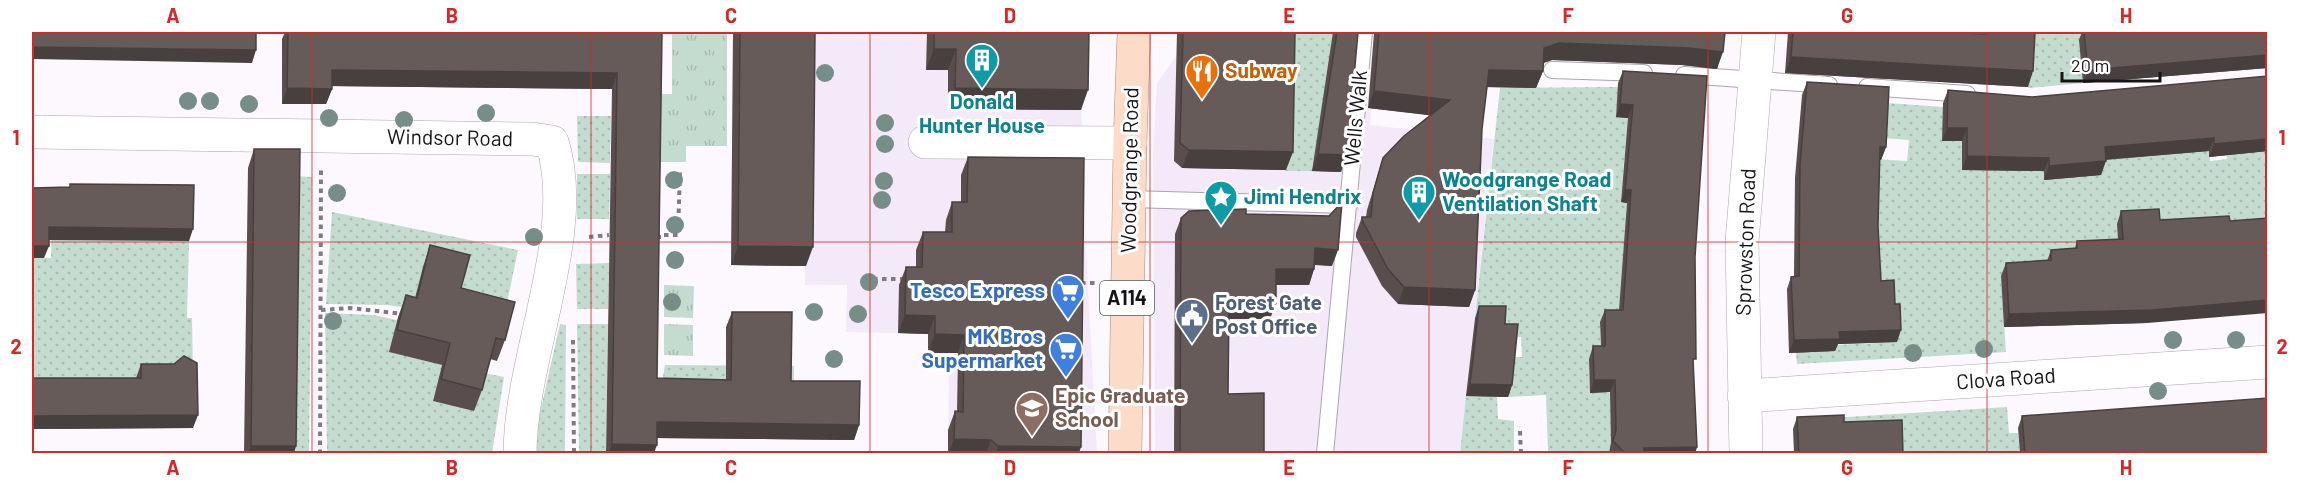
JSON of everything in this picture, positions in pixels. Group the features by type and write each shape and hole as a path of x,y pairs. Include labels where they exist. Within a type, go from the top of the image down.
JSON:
{"main road":[{"name":"Woodgrange Road","path":"1125,453 1134,32"}],"street":[{"name":"Sprowston Road","path":"1746,453 1742,242 1759,32"},
{"name":"Windsor Road","path":"32,132 552,142 558,160 560,225 520,419 520,453"},
{"path":"925,142 1130,144"},
{"name":"Clova Road","path":"1744,396 2268,362"}],"lane":[{"name":"Wells Walk","path":"1325,453 1364,32"},
{"path":"1552,70 1667,74 1989,95"},
{"path":"1129,199 1349,205"}],"path":[{"path":"320,453 321,136"},
{"path":"659,247 656,235 678,236 680,171"},
{"path":"873,279 908,279"},
{"path":"1071,283 1095,283"},
{"path":"321,310 350,309 408,315"},
{"path":"1520,430 1521,453"}],"shaded area":[{"path":"733,32 1081,32 1082,175 1097,453 948,453 949,354 928,353 928,334 846,332 847,285 805,285 805,266 731,265"},
{"path":"1176,56 1373,84 1370,125 1494,139 1460,453 1155,454 1153,153 1157,83"}],"green space":[{"path":"672,32 727,32 727,146 686,146 686,162 655,162 656,94 672,94"},
{"path":"1289,32 1335,32 1320,171 1285,171"},
{"path":"1996,32 2094,32 2094,82 2028,88 2030,33"},
{"path":"1618,87 1616,116 1632,118 1624,162 1621,202 1627,203 1622,322 1600,323 1601,351 1589,359 1590,393 1645,392 1611,412 1609,453 1548,453 1546,395 1508,397 1511,357 1522,357 1521,337 1501,336 1475,318 1500,88"},
{"path":"1804,97 1943,107 1943,141 1962,141 1962,170 2044,171 2044,179 2100,158 2208,137 2210,161 2227,159 2226,135 2267,133 2267,272 2121,277 2001,276 2006,352 1797,364 1796,352 1835,351 1835,345 1897,342 1843,157 1907,161 1909,140 1883,138"},
{"path":"577,116 611,116 610,163 578,162"},
{"path":"577,174 610,174 609,219 577,219"},
{"path":"293,176 312,177 309,453 290,454"},
{"path":"52,208 65,240 189,241 187,318 192,318 193,376 136,390 32,391 32,258 51,258"},
{"path":"332,212 518,250 503,322 387,305 326,304"},
{"path":"609,263 608,309 577,309 576,264"},
{"path":"664,285 694,286 693,318 664,317"},
{"path":"325,313 373,315 397,320 390,352 442,365 433,400 484,373 504,377 492,453 327,453"},
{"path":"560,324 566,325 565,453 535,454 538,422"},
{"path":"577,324 608,324 606,453 579,453"},
{"path":"664,324 693,325 693,356 664,355"},
{"path":"665,365 794,366 794,396 660,394"},
{"path":"1466,396 1497,397 1498,419 1514,421 1514,453 1460,454"},
{"path":"2007,407 2009,433 2018,433 2020,453 1898,453 1800,420"}],"building":[{"path":"32,32 256,32 256,50 32,47"},
{"path":"288,32 662,32 657,378 731,380 732,312 792,312 791,381 860,381 859,425 657,422 657,445 612,444 617,73 332,70 332,89 287,88"},
{"path":"740,32 815,32 813,247 738,246"},
{"path":"934,32 1089,32 1088,90 955,88 956,49 934,49"},
{"path":"1183,32 1295,32 1293,152 1189,150 1180,143"},
{"path":"1337,32 1358,32 1347,155 1318,154"},
{"path":"1379,32 1725,32 1723,52 1689,48 1559,43 1544,48 1543,71 1489,70 1482,129 1475,290 1404,287 1388,269 1362,220 1362,217 1371,217 1373,193 1383,158 1404,136 1450,100 1374,91"},
{"path":"1793,32 1987,34 1987,32 2035,32 2033,71 1791,57"},
{"path":"2084,32 2268,32 2268,55 2088,70"},
{"path":"1623,71 1707,76 1695,257 1696,359 1693,359 1697,447 1644,448 1644,453 1625,453 1613,441 1616,430 1615,380 1594,380 1593,346 1605,346 1605,310 1623,310 1631,190 1625,190 1633,105 1620,104"},
{"path":"2268,76 2268,139 2214,144 2214,138 2105,147 2106,161 2049,166 2049,158 1967,156 1967,128 1947,128 1948,90 2032,97"},
{"path":"1807,82 1889,87 1886,147 1880,147 1878,226 1881,281 1894,280 1895,304 1900,304 1901,330 1839,332 1840,339 1794,340 1791,277 1799,276 1800,165"},
{"path":"254,149 300,149 296,446 251,446"},
{"path":"968,157 1084,158 1081,447 998,446 991,440 954,439 955,411 963,412 964,335 935,334 935,316 905,315 906,267 922,267 923,232 952,232 952,202 967,202"},
{"path":"70,184 194,185 193,229 49,227 49,246 32,246 32,188 70,187"},
{"path":"1342,202 1338,250 1315,248 1314,269 1276,269 1276,303 1229,303 1228,394 1264,393 1264,452 1313,453 1180,453 1181,218 1189,211 1246,209 1246,214 1329,216"},
{"path":"2159,209 2160,220 2229,216 2230,221 2268,218 2268,300 2152,310 2009,314 2006,263 2051,260 2051,250 2077,248 2077,241 2123,239 2121,211"},
{"path":"430,245 470,255 461,288 515,302 505,340 496,338 482,390 441,379 450,343 397,330 406,295 417,298"},
{"path":"1479,306 1506,306 1505,324 1518,324 1512,385 1470,384"},
{"path":"184,356 197,363 198,415 32,416 32,378 141,378 141,364 174,364"},
{"path":"2268,398 2268,453 2025,453 2022,416"},
{"path":"1844,415 1844,422 1902,420 1903,453 1799,453 1797,417"}],"place":[{"name":"Donald Hunter House","path":"982,89"},
{"name":"Subway","path":"1202,100"},
{"name":"Woodgrange Road Ventilation Shaft","path":"1419,221"},
{"name":"Jimi Hendrix","path":"1221,226"},
{"name":"Tesco Express","path":"1068,320"},
{"name":"Forest Gate Post Office","path":"1192,344"},
{"name":"MK Bros Supermarket","path":"1066,378"},
{"name":"Epic Graduate School","path":"1032,437"}]}
